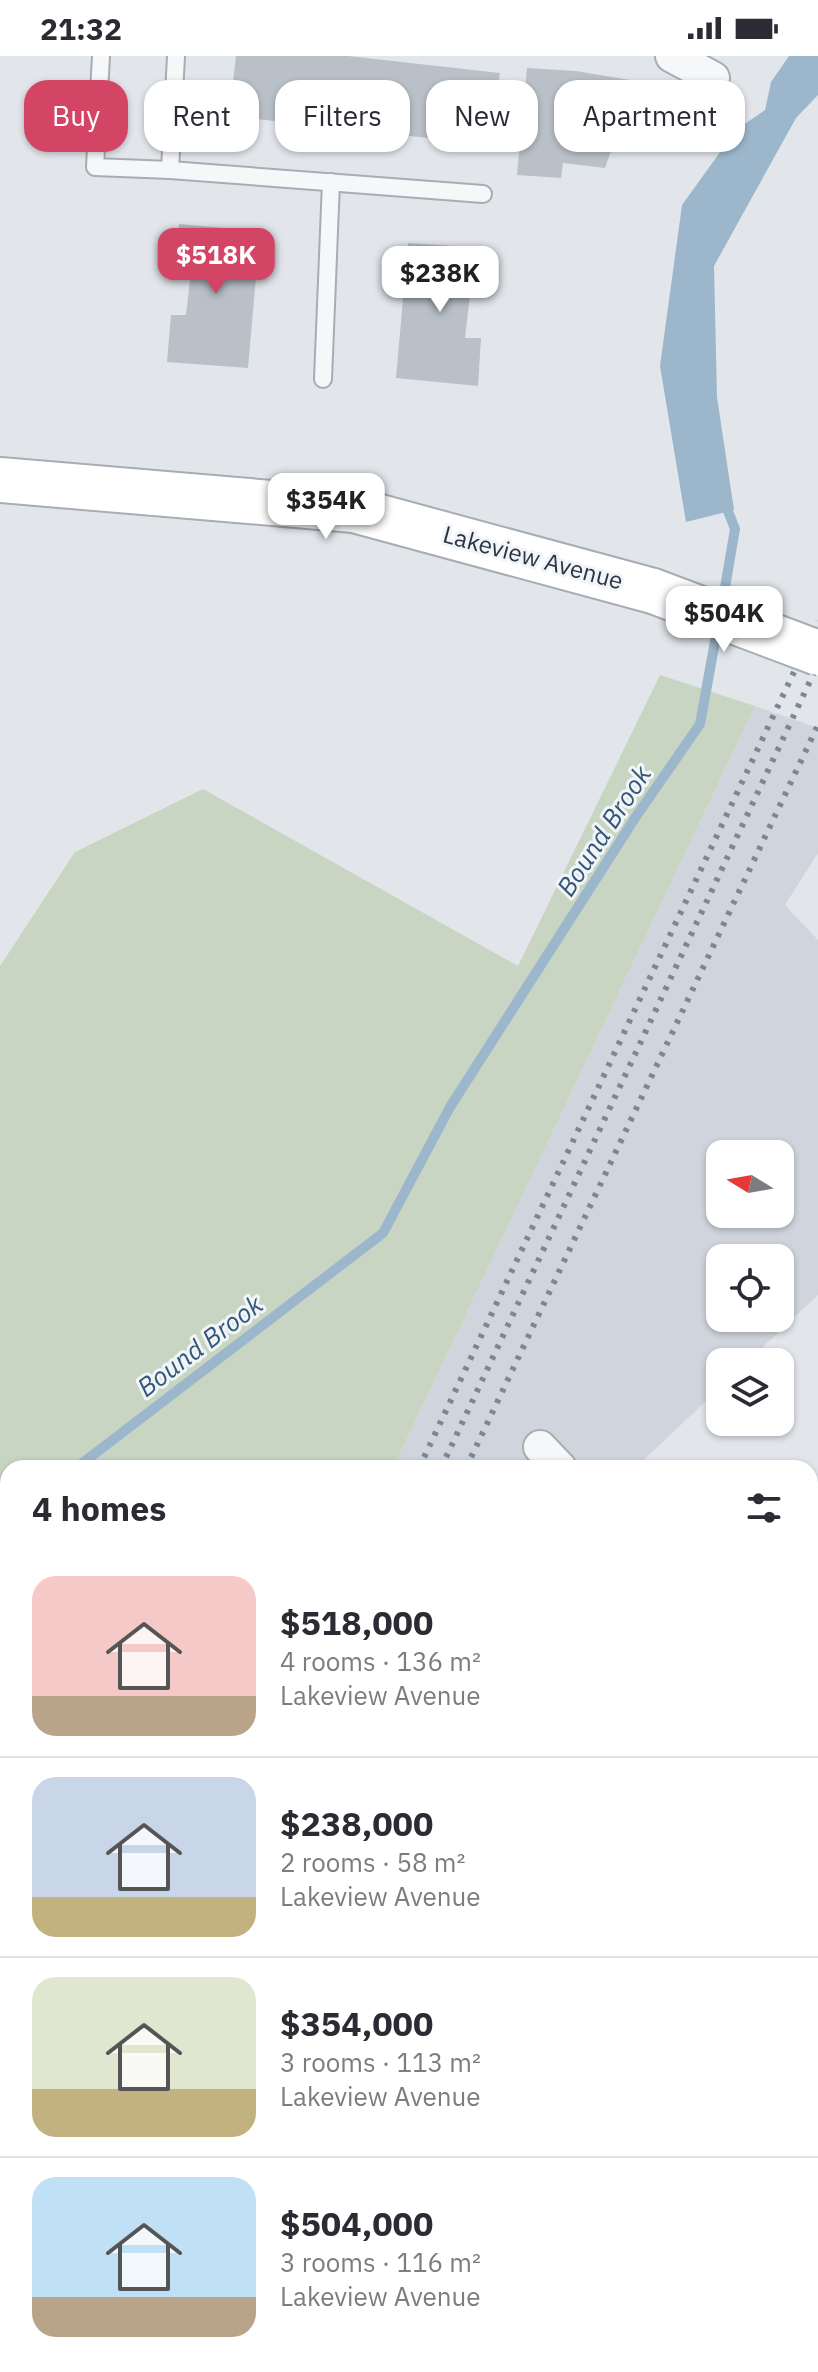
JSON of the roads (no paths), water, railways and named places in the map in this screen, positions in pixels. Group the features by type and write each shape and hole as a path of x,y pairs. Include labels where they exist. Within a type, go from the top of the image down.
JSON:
{"main road":[{"name":"Lakeview Avenue","path":"0,480 354,510 653,591 818,653"}],"street":[{"path":"672,56 713,78"}],"lane":[{"path":"101,56 95,167 483,194"},
{"path":"170,170 176,56"},
{"path":"323,379 331,182"}],"water":[{"path":"789,56 818,56 818,95 796,118 714,266 717,397 734,510 686,522 660,366 682,205 720,152 745,152 745,124 765,110 771,82"}],"waterway":[{"name":"Bound Brook","path":"722,605 735,529 724,501"},
{"name":"Bound Brook","path":"86,1460 383,1233 450,1107 635,818 700,724 718,625"}],"railway":[{"path":"423,1460 818,621"},
{"path":"445,1460 818,664"},
{"path":"470,1460 818,725"}]}
